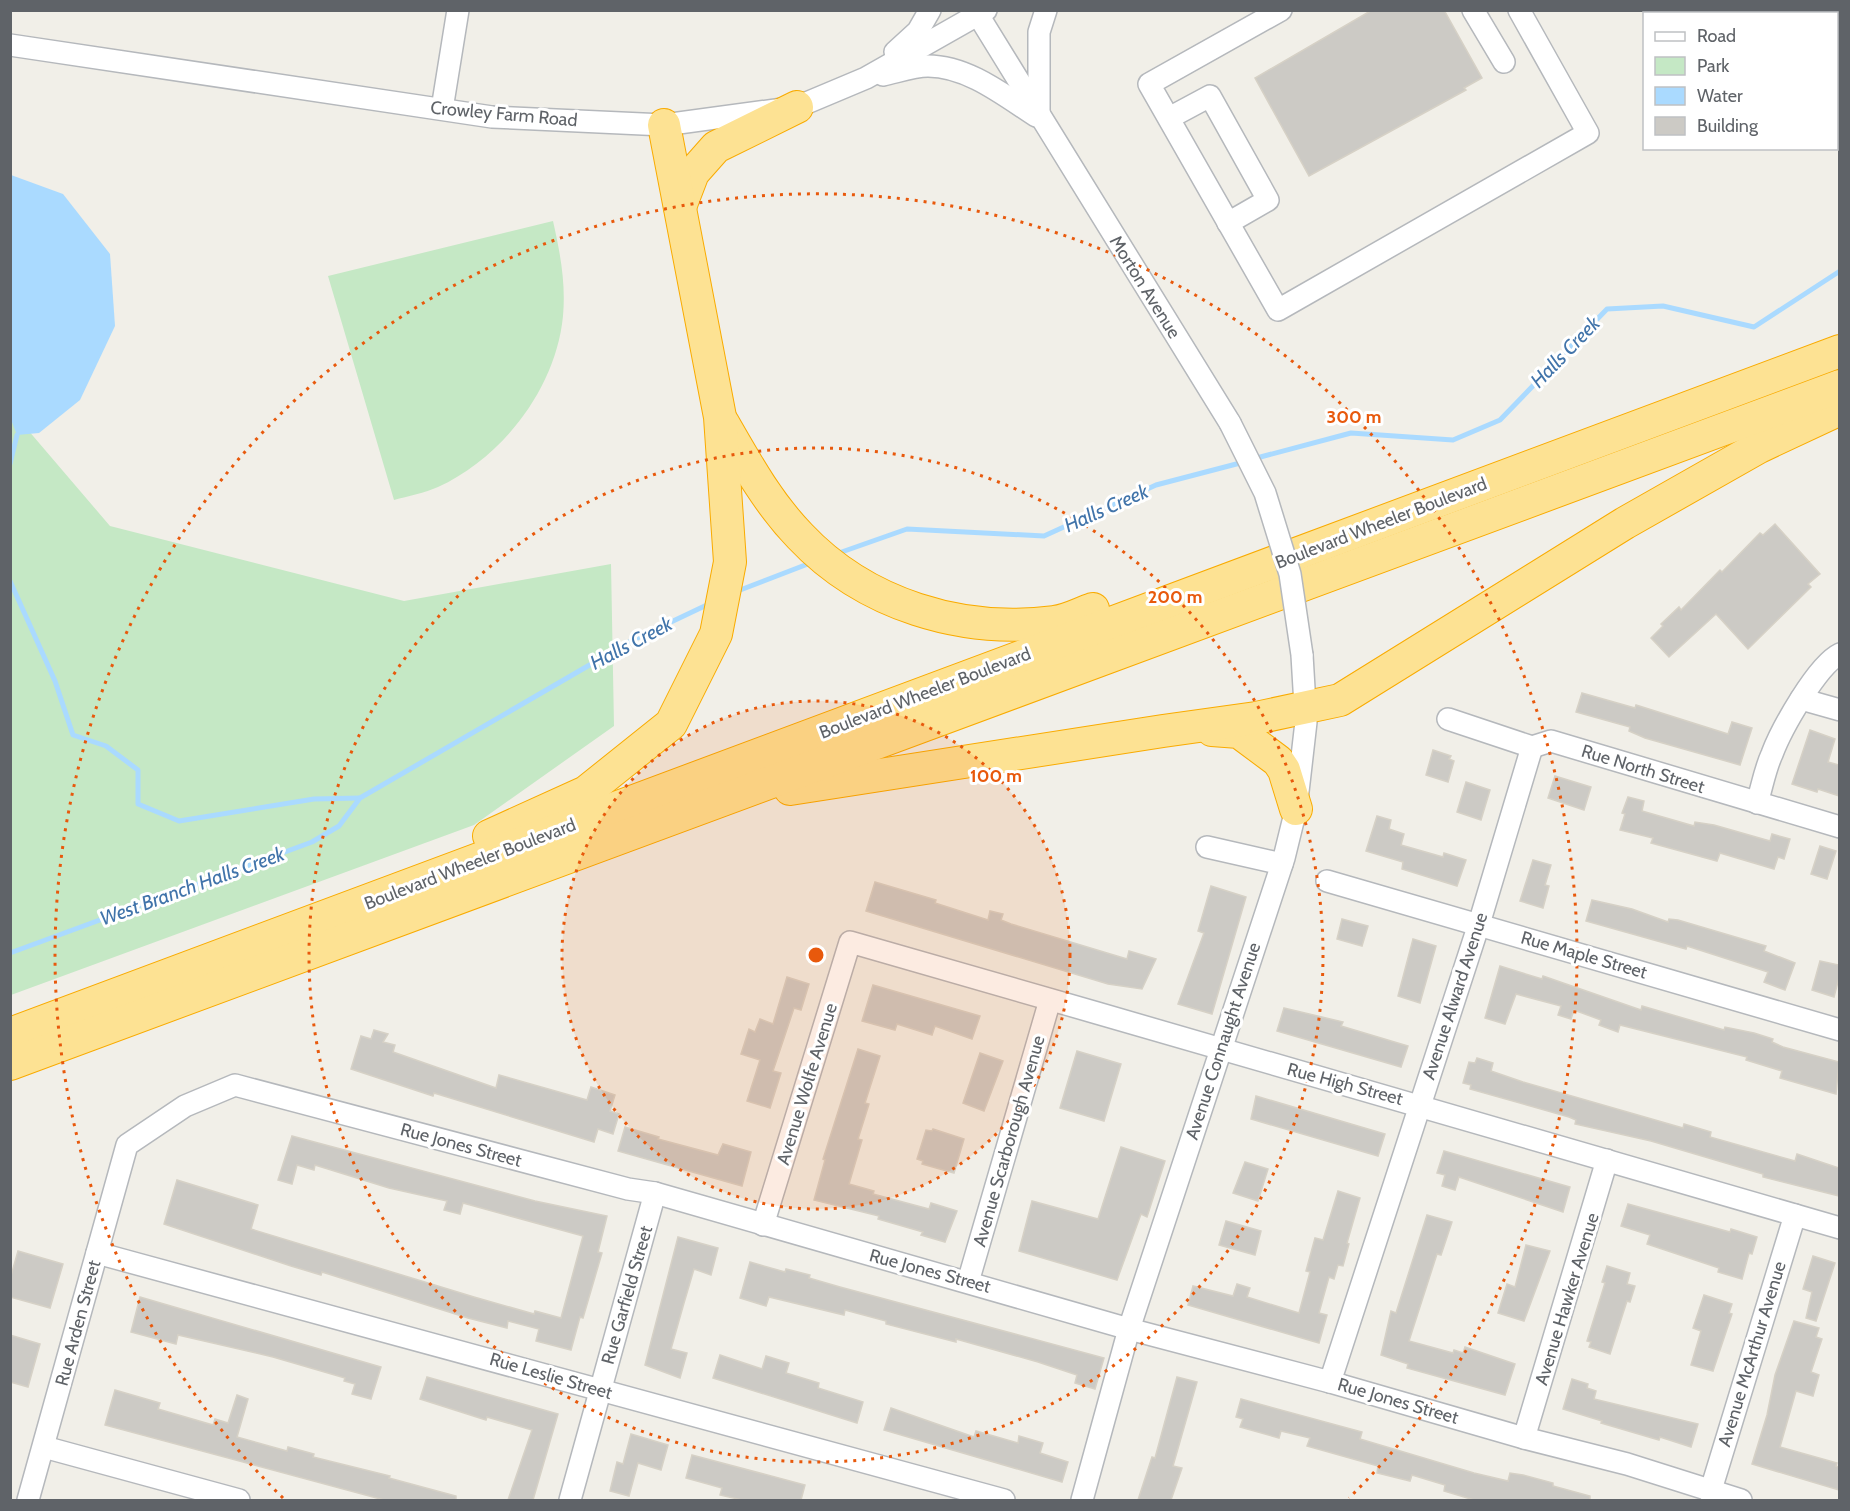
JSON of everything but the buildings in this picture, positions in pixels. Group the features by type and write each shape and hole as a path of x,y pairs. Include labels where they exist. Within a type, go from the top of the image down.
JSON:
{"highway":[{"path":"680,207 693,173 716,147 797,107"},
{"path":"231,953 586,792 671,724 716,634 730,562 720,417 664,126"},
{"name":"Boulevard Wheeler Boulevard","path":"10,1034 1839,351"},
{"name":"Boulevard Wheeler Boulevard","path":"10,1064 1839,386"},
{"path":"295,958 363,943 789,789 1256,718 1307,705 1340,700 1625,523 1759,447 1839,409"},
{"path":"720,417 756,481 800,537 855,583 912,609 975,624 1056,622 1361,515 1471,489"},
{"path":"1193,728 1239,732 1278,760 1284,770 1296,809"}],"street":[{"path":"442,109 458,10"},
{"path":"866,78 918,31 930,10"},
{"path":"1040,118 1039,32 1046,10"},
{"path":"1281,10 1149,84 1278,310 1588,133 1519,10"},
{"path":"1473,10 1504,62"},
{"name":"Crowley Farm Road","path":"10,45 492,117 664,126 797,107 866,78 980,12"},
{"name":"Morton Avenue","path":"980,12 1040,118 1230,423 1265,493 1290,574"},
{"path":"866,78 929,66 957,72 980,81 1040,118"},
{"path":"1168,118 1210,96 1268,200 1228,223"},
{"name":"Avenue Connaught Avenue","path":"1082,1500 1129,1329 1282,864 1296,809 1307,705 1290,574"},
{"path":"1757,803 1772,753 1801,699 1831,658 1839,654"},
{"path":"1801,699 1839,710"},
{"name":"Rue North Street","path":"1448,719 1532,747 1551,741 1839,827"},
{"name":"Avenue Alward Avenue","path":"1330,1382 1479,924 1532,747"},
{"path":"1207,847 1282,864"},
{"name":"Rue Maple Street","path":"1327,881 1839,1029"},
{"name":"Rue High Street","path":"850,942 1220,1050 1421,1105 1839,1228"},
{"name":"Avenue Wolfe Avenue","path":"763,1225 850,942"},
{"name":"Avenue Scarborough Avenue","path":"968,1282 1050,1000"},
{"name":"Rue Jones Street","path":"127,1145 185,1106 235,1085 628,1189 655,1193 1129,1329 1330,1382 1524,1438 1627,1464 1741,1500"},
{"name":"Rue Arden Street","path":"28,1500 127,1145"},
{"name":"Avenue Hawker Avenue","path":"1524,1438 1607,1160"},
{"name":"Rue Garfield Street","path":"570,1500 655,1193"},
{"name":"Avenue McArthur Avenue","path":"1710,1492 1795,1215"},
{"name":"Rue Leslie Street","path":"97,1253 1004,1500"},
{"path":"44,1447 239,1500"}],"green space":[{"path":"553,221 563,280 563,316 550,369 538,394 504,439 484,458 462,474 438,487 394,500 328,276"},
{"path":"10,409 110,526 404,601 611,564 614,726 474,825 11,995"}],"water":[{"path":"11,175 63,194 110,254 115,326 80,400 39,433 17,435 10,417"}],"waterway":[{"name":"Halls Creek","path":"1253,459 1351,433 1453,440 1500,420 1607,309 1663,306 1754,327 1840,271"},
{"path":"10,464 17,435"},
{"name":"Halls Creek","path":"836,554 907,529 1044,536 1156,485 1244,462"},
{"name":"Halls Creek","path":"735,592 813,562"},
{"path":"10,581 55,681 73,735 106,746 138,770 138,804 179,821 314,799 360,798"},
{"name":"Halls Creek","path":"10,953 312,842 339,826 360,798 631,641 711,603"}],"water label":[{"name":"West Branch Halls Creek","path":"192,886"}]}
